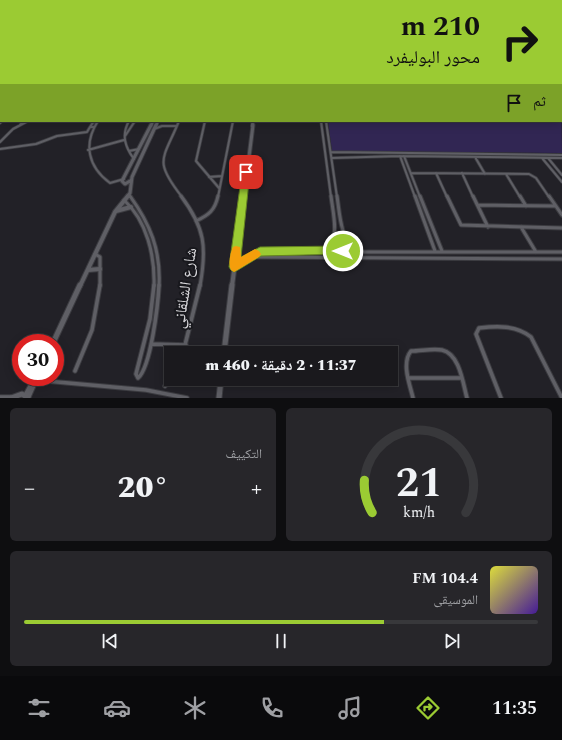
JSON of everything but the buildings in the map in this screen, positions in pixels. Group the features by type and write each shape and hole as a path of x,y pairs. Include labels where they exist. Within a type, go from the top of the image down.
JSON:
{"street":[{"path":"20,125 23,122"},
{"path":"0,142 13,129 26,122"},
{"path":"0,149 36,144 57,136 87,132 93,122"},
{"path":"97,122 89,137 88,150 92,163 106,181 110,183 124,178"},
{"path":"129,122 126,127 124,139 128,151 134,159"},
{"path":"88,150 124,139 134,122"},
{"path":"156,122 162,126"},
{"path":"57,334 115,212 129,195 130,182 156,122"},
{"path":"130,182 125,184 122,181 156,122"},
{"name":"شارع الشلقاني","path":"179,122 163,159 163,167 167,178 183,198 196,221 202,236 205,253 186,345"},
{"path":"205,122 196,159 197,164 220,188"},
{"path":"196,221 207,217 214,211 233,122"},
{"path":"225,346 253,122"},
{"path":"321,122 335,229 333,244 329,251"},
{"path":"326,122 343,234 349,245 356,251"},
{"path":"154,129 162,126 177,126"},
{"path":"128,151 140,149"},
{"path":"331,152 562,154"},
{"path":"539,154 562,182"},
{"path":"545,154 562,175"},
{"path":"332,158 400,156 562,158"},
{"path":"400,156 435,251"},
{"path":"404,156 442,251"},
{"path":"475,157 485,174"},
{"path":"411,173 527,174 534,177 562,215"},
{"path":"436,173 459,223 464,226 562,228"},
{"path":"462,173 488,226"},
{"path":"506,174 526,206"},
{"path":"210,177 222,176"},
{"path":"124,200 131,207 140,222 149,242 153,266 153,287 149,325 136,374 138,378 143,374 157,313 159,263 154,240 143,214 129,195"},
{"path":"478,205 556,206"},
{"path":"115,212 131,207"},
{"path":"521,227 536,252"},
{"path":"407,251 409,258"},
{"path":"234,267 260,252 562,252"},
{"path":"75,371 89,341 95,322 99,298 100,257 95,254"},
{"path":"255,255 562,259"},
{"path":"88,270 100,269"},
{"path":"153,287 159,286"},
{"path":"501,398 476,334 479,328 516,328 531,337 562,398"},
{"path":"151,344 186,345"},
{"path":"413,398 406,360 409,353 442,350 450,353 455,360 467,398"},
{"path":"409,378 461,378"},
{"path":"64,382 146,390 187,398"},
{"path":"0,397 11,398 19,394 27,397 32,386"},
{"path":"219,398 220,386"}],"shaded area":[{"path":"328,122 562,122 562,153 332,151"}],"slow traffic":[{"path":"236,250 234,267 241,265 255,254"}],"route":[{"path":"246,172 234,267 241,265 256,253 260,252 343,251"}]}
